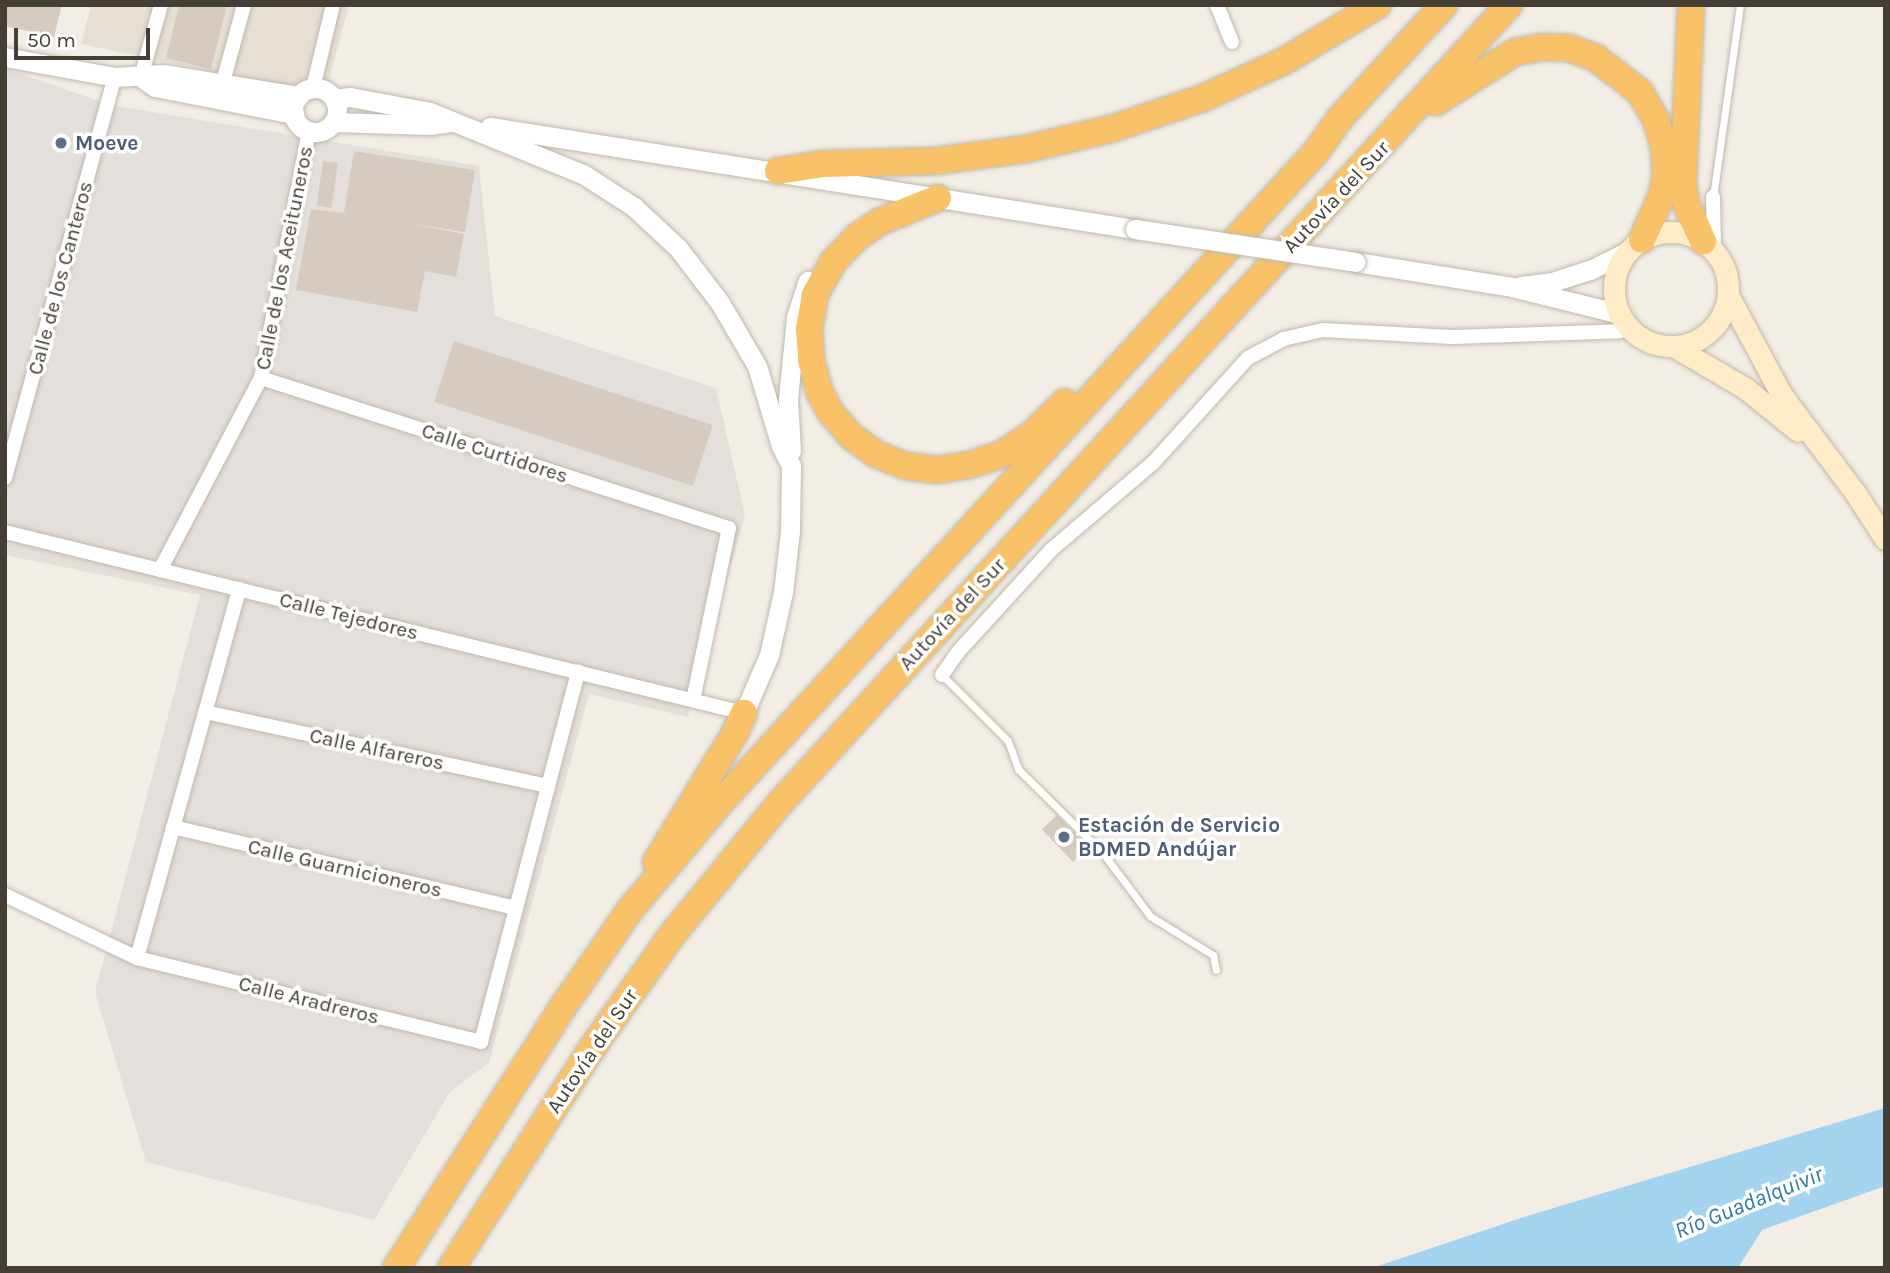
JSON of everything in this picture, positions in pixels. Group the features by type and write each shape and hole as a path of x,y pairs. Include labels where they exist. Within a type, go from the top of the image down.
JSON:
{"highway":[{"path":"778,171 824,164 961,157 1026,149 1114,128 1203,98 1284,61 1378,5"},
{"name":"Autovía del Sur","path":"396,1268 564,1007 630,910 719,805 1316,152 1341,117 1444,5"},
{"name":"Autovía del Sur","path":"451,1268 604,1030 672,935 779,803 1405,122 1509,5"},
{"path":"1691,5 1683,183 1686,204 1701,238"},
{"path":"1405,122 1516,52 1543,47 1569,48 1596,58 1640,92 1656,120 1663,143 1666,170 1662,195 1635,245"},
{"path":"938,198 879,222 857,237 832,262 815,295 809,329 811,360 820,393 838,421 876,454 906,466 937,470 969,465 1002,454 1031,435 1304,143 1341,117"},
{"path":"630,910 665,844 735,733 744,713"}],"main road":[{"path":"1821,450 1745,388 1673,346 1657,344 1625,321 1615,298 1615,281 1620,265 1635,245 1656,233 1701,238 1723,264 1728,295 1781,394 1856,494 1885,539"},
{"path":"1673,346 1704,336 1716,325 1728,295"}],"street":[{"path":"141,77 160,5"},
{"path":"223,82 244,5"},
{"path":"141,77 155,88 302,99 325,90 334,99 338,110 334,122 323,131 309,132 299,125 302,99 333,5"},
{"path":"1217,5 1232,42"},
{"path":"5,57 114,77 163,74 223,82 302,99"},
{"name":"Calle de los Canteros","path":"5,478 114,77"},
{"path":"334,99 350,97 430,112 583,174 634,207 678,248 720,303 757,366 781,446 791,466"},
{"path":"334,122 429,125 451,121 778,171 1512,288 1625,321 1620,331 1451,337 1322,330 1283,339 1248,358 1153,463 1051,550 958,652 942,675"},
{"name":"Calle de los Aceituneros","path":"160,570 261,378 309,132"},
{"path":"744,713 769,656 783,592 790,531 788,399 796,317 807,282 830,248 858,223 902,192"},
{"path":"1701,238 1713,197"},
{"path":"1701,238 1713,197"},
{"path":"1512,288 1552,282 1590,270 1635,245"},
{"name":"Calle Curtidores","path":"261,378 729,528 693,700"},
{"name":"Calle Tejedores","path":"5,532 744,713"},
{"path":"5,895 137,958 239,589"},
{"name":"Calle Aradreros","path":"137,958 481,1042 578,672"},
{"name":"Calle Alfareros","path":"205,712 548,786"},
{"name":"Calle Guarnicioneros","path":"173,827 516,908"}],"lane":[{"path":"1713,197 1740,5"},
{"path":"942,675 1008,741 1018,769 1102,852 1150,916 1213,955 1216,970"}],"shaded area":[{"path":"91,5 349,5 325,95 81,44"},
{"path":"5,68 110,105 479,166 495,316 716,388 745,515 688,717 589,694 489,1063 450,1092 374,1220 146,1162 95,992 200,595 5,555"}],"water":[{"name":"Río Guadalquivir","path":"1885,1108 1885,1186 1762,1230 1738,1268 1372,1268 1524,1217"}],"building":[{"path":"5,5 62,5 54,37 5,26"},
{"path":"179,5 227,5 211,69 166,58"},
{"path":"354,151 475,170 465,232 408,223 464,234 456,277 425,271 417,312 296,290 311,209 344,213"},
{"path":"323,161 338,163 332,208 317,206"},
{"path":"454,341 713,425 693,486 434,402"},
{"path":"1057,815 1088,847 1073,862 1042,830"}],"place":[{"name":"Moeve","path":"61,143"},
{"name":"Estación de Servicio BDMED Andújar","path":"1064,837"}]}
